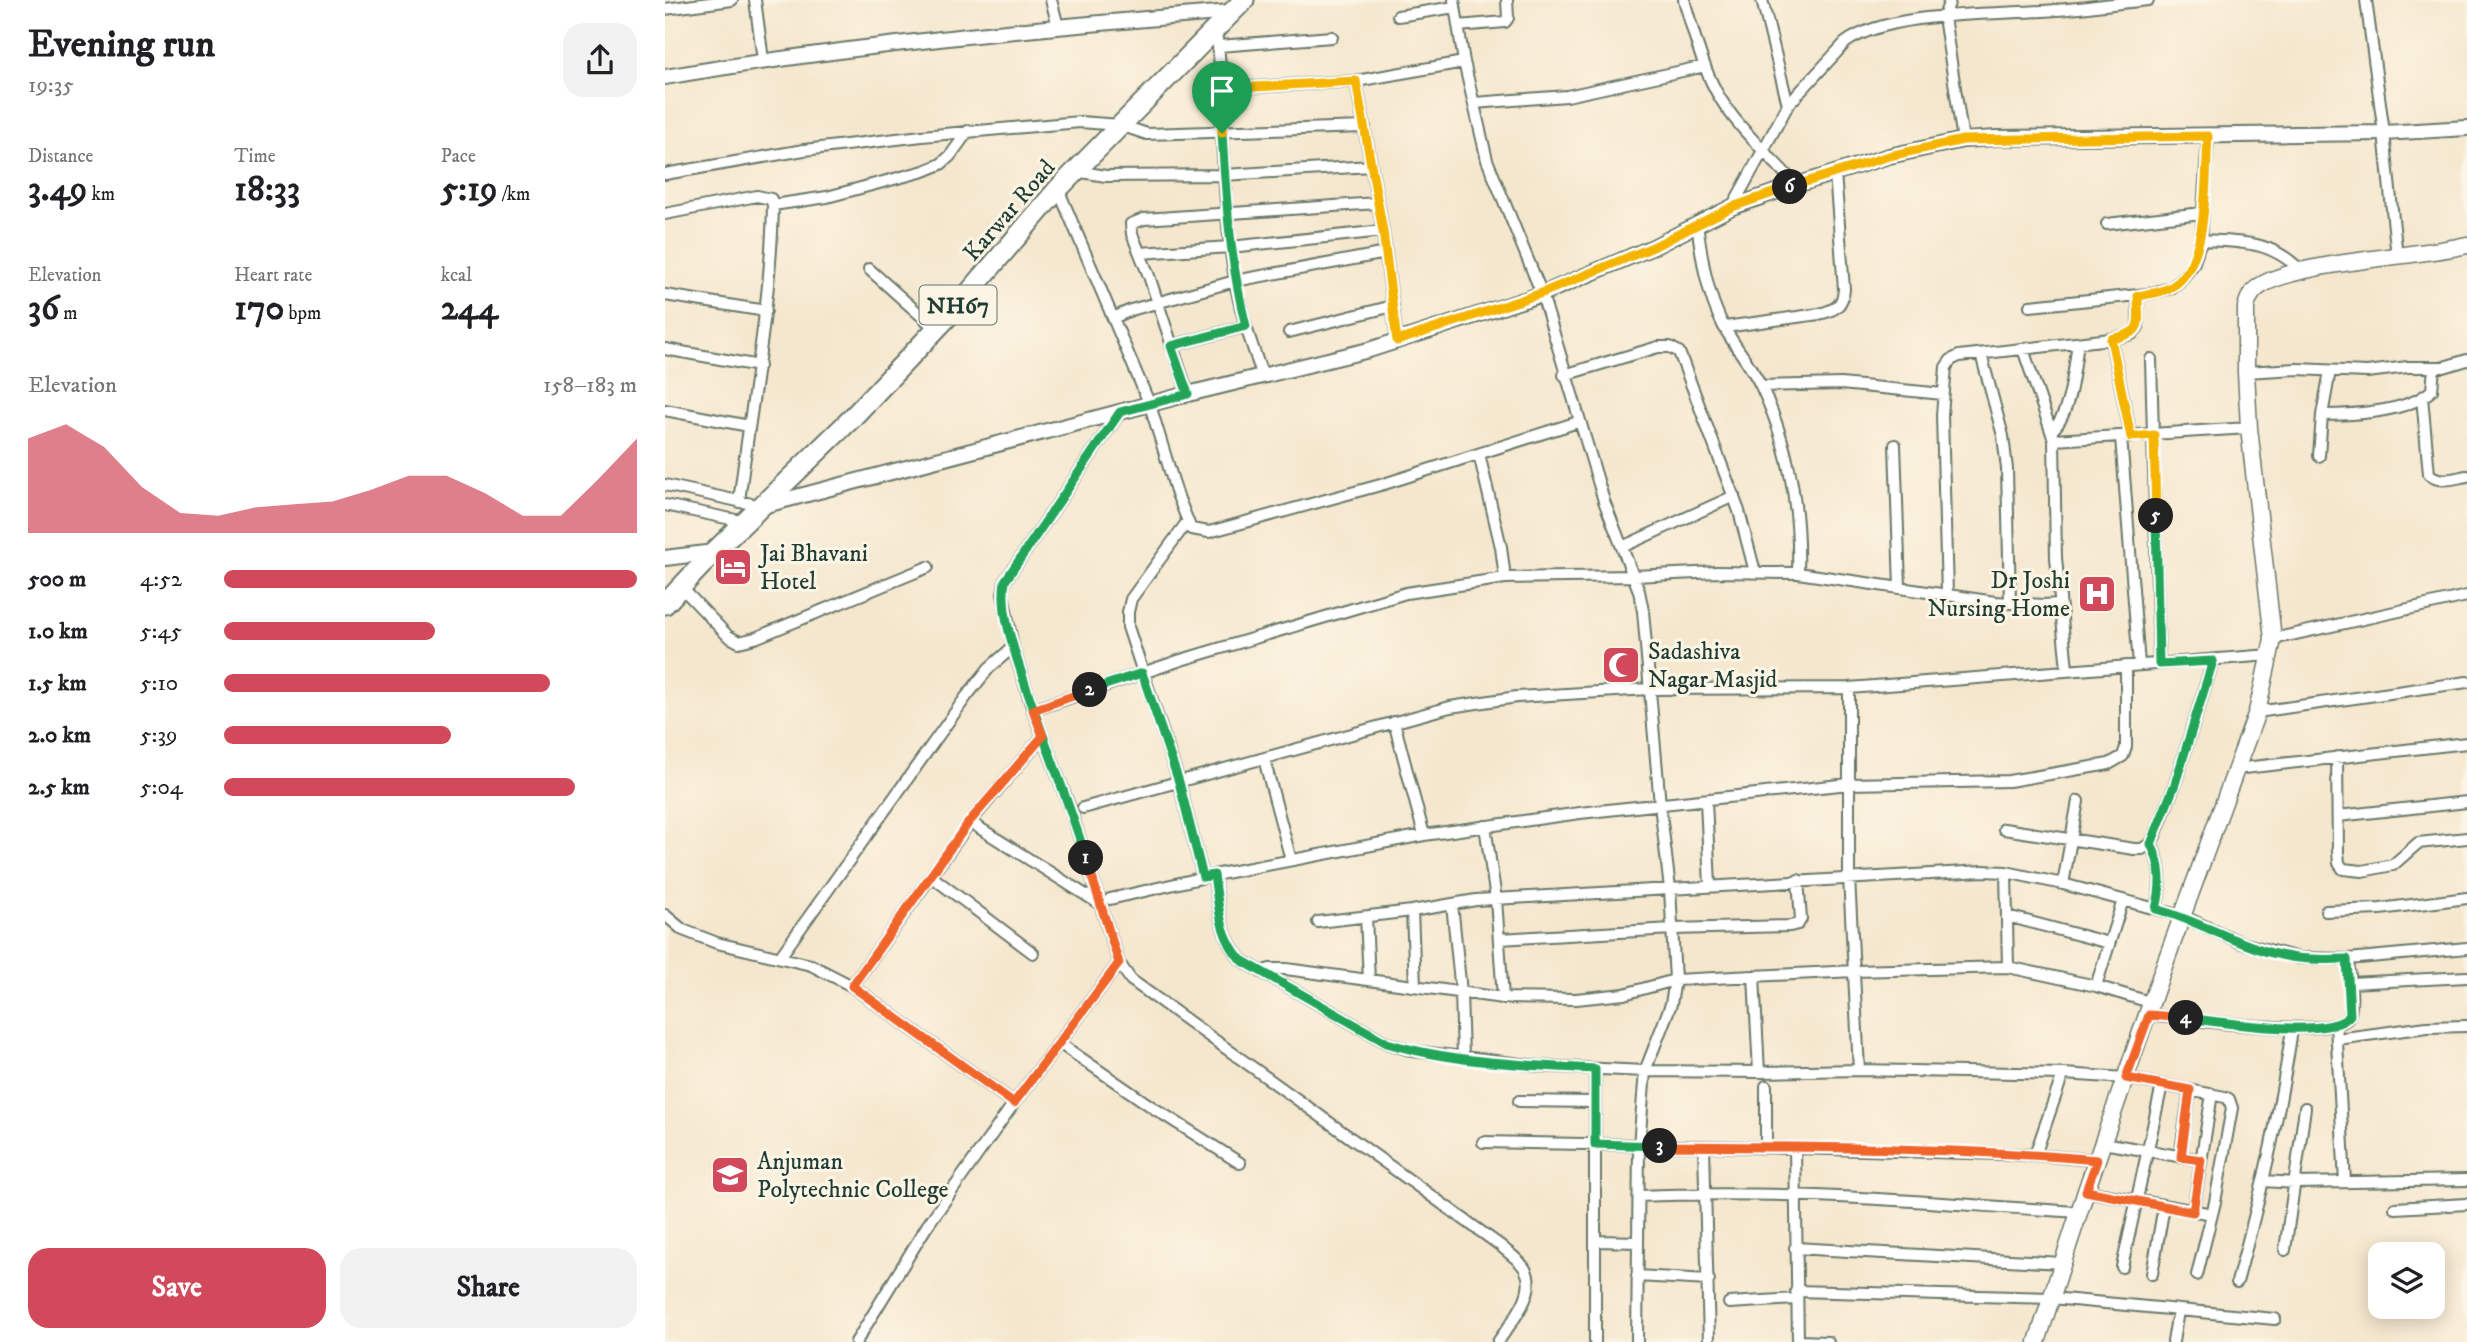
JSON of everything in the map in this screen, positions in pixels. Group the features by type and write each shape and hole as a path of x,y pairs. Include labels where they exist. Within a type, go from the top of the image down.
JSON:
{"highway":[{"name":"Karwar Road","path":"665,604 714,552 850,420 936,329 1075,171 1120,125 1217,37 1238,6"}],"main road":[{"path":"2037,1342 2086,1191 2182,916 2257,712 2271,647 2249,428 2246,307 2249,297 2257,287 2301,271 2467,245"}],"street":[{"path":"665,9 732,0"},
{"path":"755,0 763,60"},
{"path":"1051,0 1058,26"},
{"path":"1458,26 1505,22 1508,19 1507,0"},
{"path":"1684,0 1705,66 1717,92 1731,114 1797,185"},
{"path":"1762,0 1788,105"},
{"path":"1950,0 1944,17 1963,140"},
{"path":"1732,207 1788,105 1845,43 1856,35 1875,26 1944,17 2058,10 2148,0"},
{"path":"2366,0 2397,257"},
{"path":"1398,16 1454,4 1464,62 1487,160 1542,293 1564,375 1604,501 1634,576 1643,611 1670,889 1675,980 1671,1004 1645,1071 1639,1146 1637,1342"},
{"path":"665,77 763,60 1238,6"},
{"path":"1263,377 1246,326 1230,247 1217,37 1332,37"},
{"path":"1222,89 1356,81 1464,62"},
{"path":"1474,103 1567,96 1705,66"},
{"path":"1356,81 1383,231 1397,341"},
{"path":"665,174 804,150 968,131 1080,122 1120,125 1147,134 1365,127"},
{"path":"665,485 761,506 1188,394 1263,377 1397,341 1542,293 1653,247 1732,207 1889,156 1963,140 2384,133 2467,128"},
{"path":"773,205 827,197 941,164 968,131"},
{"path":"2030,306 2138,296 2171,288 2181,280 2193,265 2201,240 2208,136"},
{"path":"1075,171 1106,176 1224,175 1371,166"},
{"path":"1724,327 1819,314 1834,310 1840,304 1844,289 1835,173"},
{"path":"1058,189 1150,405 1191,529 1209,532 1384,484 1579,422"},
{"path":"665,214 757,196 771,199 773,205 772,257 766,311 739,502"},
{"path":"1188,394 1131,229 1135,221 1377,203"},
{"path":"2107,224 2202,213"},
{"path":"1697,224 1711,298 1724,327 1761,386 1790,470 1799,534 1798,573"},
{"path":"1140,253 1230,247 1383,231"},
{"path":"2201,240 2266,246 2290,260 2301,271"},
{"path":"1113,318 1157,302 1235,282 1386,253"},
{"path":"869,269 936,329"},
{"path":"665,295 766,311"},
{"path":"1947,594 1943,394 1945,373 1951,360 1959,356 2111,339 2132,334 2136,331 2138,321 2138,296"},
{"path":"1289,332 1393,306"},
{"path":"1171,346 1246,326"},
{"path":"2111,339 2126,437 2139,666"},
{"path":"2052,436 2063,416 2078,343"},
{"path":"1564,375 1658,347 1670,347 1679,352 1734,496 1755,572"},
{"path":"665,349 759,366"},
{"path":"2023,349 2052,436 2056,558 2067,669"},
{"path":"1981,354 2003,436 2007,469 2010,603"},
{"path":"2151,359 2159,664"},
{"path":"2246,372 2297,369 2367,372 2408,367 2434,368 2467,360"},
{"path":"2322,415 2372,413 2422,397 2432,390 2434,368"},
{"path":"2319,457 2322,415 2330,371"},
{"path":"1761,386 1841,384 1943,394"},
{"path":"2422,397 2429,474 2434,479 2445,480 2467,476"},
{"path":"665,410 749,426"},
{"path":"1120,412 1005,581 1003,594 1013,647 1033,710 1105,902 1119,963 1131,980 1501,1245 1525,1269 1529,1282 1526,1298 1498,1342"},
{"path":"2052,436 2126,437 2249,428"},
{"path":"1895,445 1899,587"},
{"path":"1479,454 1506,578"},
{"path":"1622,547 1734,496"},
{"path":"665,505 745,522"},
{"path":"1187,522 1131,599 1128,627 1179,782 1223,933 1229,947 1241,960 1387,1043 1413,1051 1538,1066 1645,1071 1859,1070 2063,1074 2126,1078 2229,1099 2232,1108 2212,1214 2197,1275"},
{"path":"665,558 714,552"},
{"path":"681,587 728,636 739,642 755,638 928,567"},
{"path":"1033,710 1142,673 1406,593 1506,578 1798,573 2010,603 2059,604"},
{"path":"1083,808 1450,707 1517,697 1649,689 1849,688 2067,669 2213,661 2467,596"},
{"path":"780,957 966,697 989,668 1013,647"},
{"path":"2004,829 2134,849 2142,849 2151,844 2175,784 2213,661"},
{"path":"969,822 1105,902 1208,876 1485,826 1849,784 2009,782 2118,761 2126,747 2126,666"},
{"path":"2257,712 2467,682"},
{"path":"1849,688 1849,877 1859,1070"},
{"path":"1394,722 1424,835"},
{"path":"852,986 969,822 1043,736"},
{"path":"2235,769 2467,743"},
{"path":"2337,757 2339,863 2343,869 2350,871 2393,865 2418,843 2467,838"},
{"path":"1263,759 1291,860"},
{"path":"1706,800 1710,886"},
{"path":"2063,884 2078,800"},
{"path":"2338,816 2467,802"},
{"path":"1485,826 1496,899 1503,998"},
{"path":"2151,844 2159,861 2161,877 2156,909"},
{"path":"1318,922 1496,899 1983,871 2005,872 2063,884 2182,916 2242,943 2299,958 2347,959 2467,948"},
{"path":"2005,872 2008,967"},
{"path":"931,876 1033,953"},
{"path":"1500,939 1672,929 1790,926 1798,924 1801,919 1798,880"},
{"path":"2326,911 2380,909 2467,898"},
{"path":"2096,986 2123,900"},
{"path":"1451,904 1461,992 1463,1058"},
{"path":"1412,911 1415,986"},
{"path":"665,915 683,930 717,943 811,965 852,986 1014,1103"},
{"path":"2007,916 2109,943"},
{"path":"1366,917 1369,980"},
{"path":"1261,972 1286,969 1503,998 1576,999 1624,994 1675,980 2008,967 2096,986 2151,1009 2292,1029 2336,1025 2347,1020 2350,1015 2350,983 2347,959"},
{"path":"856,1342 927,1226 1014,1103 1119,963"},
{"path":"1754,976 1759,1072"},
{"path":"2350,983 2467,977"},
{"path":"2336,1025 2346,1182"},
{"path":"2337,1039 2427,1027 2467,1026"},
{"path":"2237,1282 2264,1181 2285,1079 2292,1029"},
{"path":"1059,1043 1240,1163"},
{"path":"1595,1069 1595,1342"},
{"path":"2035,1155 2063,1074"},
{"path":"2122,1267 2162,1085"},
{"path":"1766,1086 1766,1147"},
{"path":"2181,1157 2190,1090"},
{"path":"2193,1212 2212,1094"},
{"path":"1519,1101 1595,1102"},
{"path":"2285,1250 2305,1108"},
{"path":"1483,1142 1795,1147 2035,1155 2097,1160"},
{"path":"2103,1143 2201,1160"},
{"path":"1704,1147 1709,1342"},
{"path":"1795,1147 1799,1341 1828,1342"},
{"path":"2264,1181 2296,1183 2467,1180"},
{"path":"2086,1191 2212,1214"},
{"path":"1639,1196 1707,1192 1795,1194 2079,1212"},
{"path":"2395,1208 2467,1204"},
{"path":"2152,1274 2164,1206"},
{"path":"1596,1241 1638,1242"},
{"path":"1795,1248 2062,1263"},
{"path":"1637,1276 1709,1280"},
{"path":"1729,1303 1796,1295 2052,1298 2274,1319"},
{"path":"2173,1342 2178,1311"}],"place":[{"name":"Jai Bhavani Hotel","path":"733,567"},
{"name":"Dr Joshi Nursing Home","path":"2097,594"},
{"name":"Sadashiva Nagar Masjid","path":"1621,665"},
{"name":"Anjuman Polytechnic College","path":"730,1175"}],"route":[{"path":"1222,133 1222,89 1356,81 1383,231 1397,341 1542,293 1653,247 1732,207 1889,156 1963,140 2135,135 2208,136 2201,240 2193,265 2171,288 2138,296 2136,331 2111,339 2131,437 2154,435 2159,664 2213,661 2175,784 2151,844 2159,861 2161,877 2156,909 2182,916 2242,943 2273,953 2320,960 2347,959 2351,1011 2347,1020 2336,1025 2292,1029 2149,1015 2126,1078 2190,1090 2181,1157 2201,1160 2193,1212 2086,1191 2097,1160 2035,1155 1795,1147 1595,1144 1595,1069 1452,1057 1413,1051 1387,1043 1241,960 1229,947 1223,933 1214,875 1203,877 1179,782 1142,673 1033,710 1043,736 969,822 852,986 1014,1103 1119,963 1071,811 1033,710 1013,647 1003,594 1005,581 1120,412 1188,394 1171,346 1246,326 1230,247 1222,133"}]}
